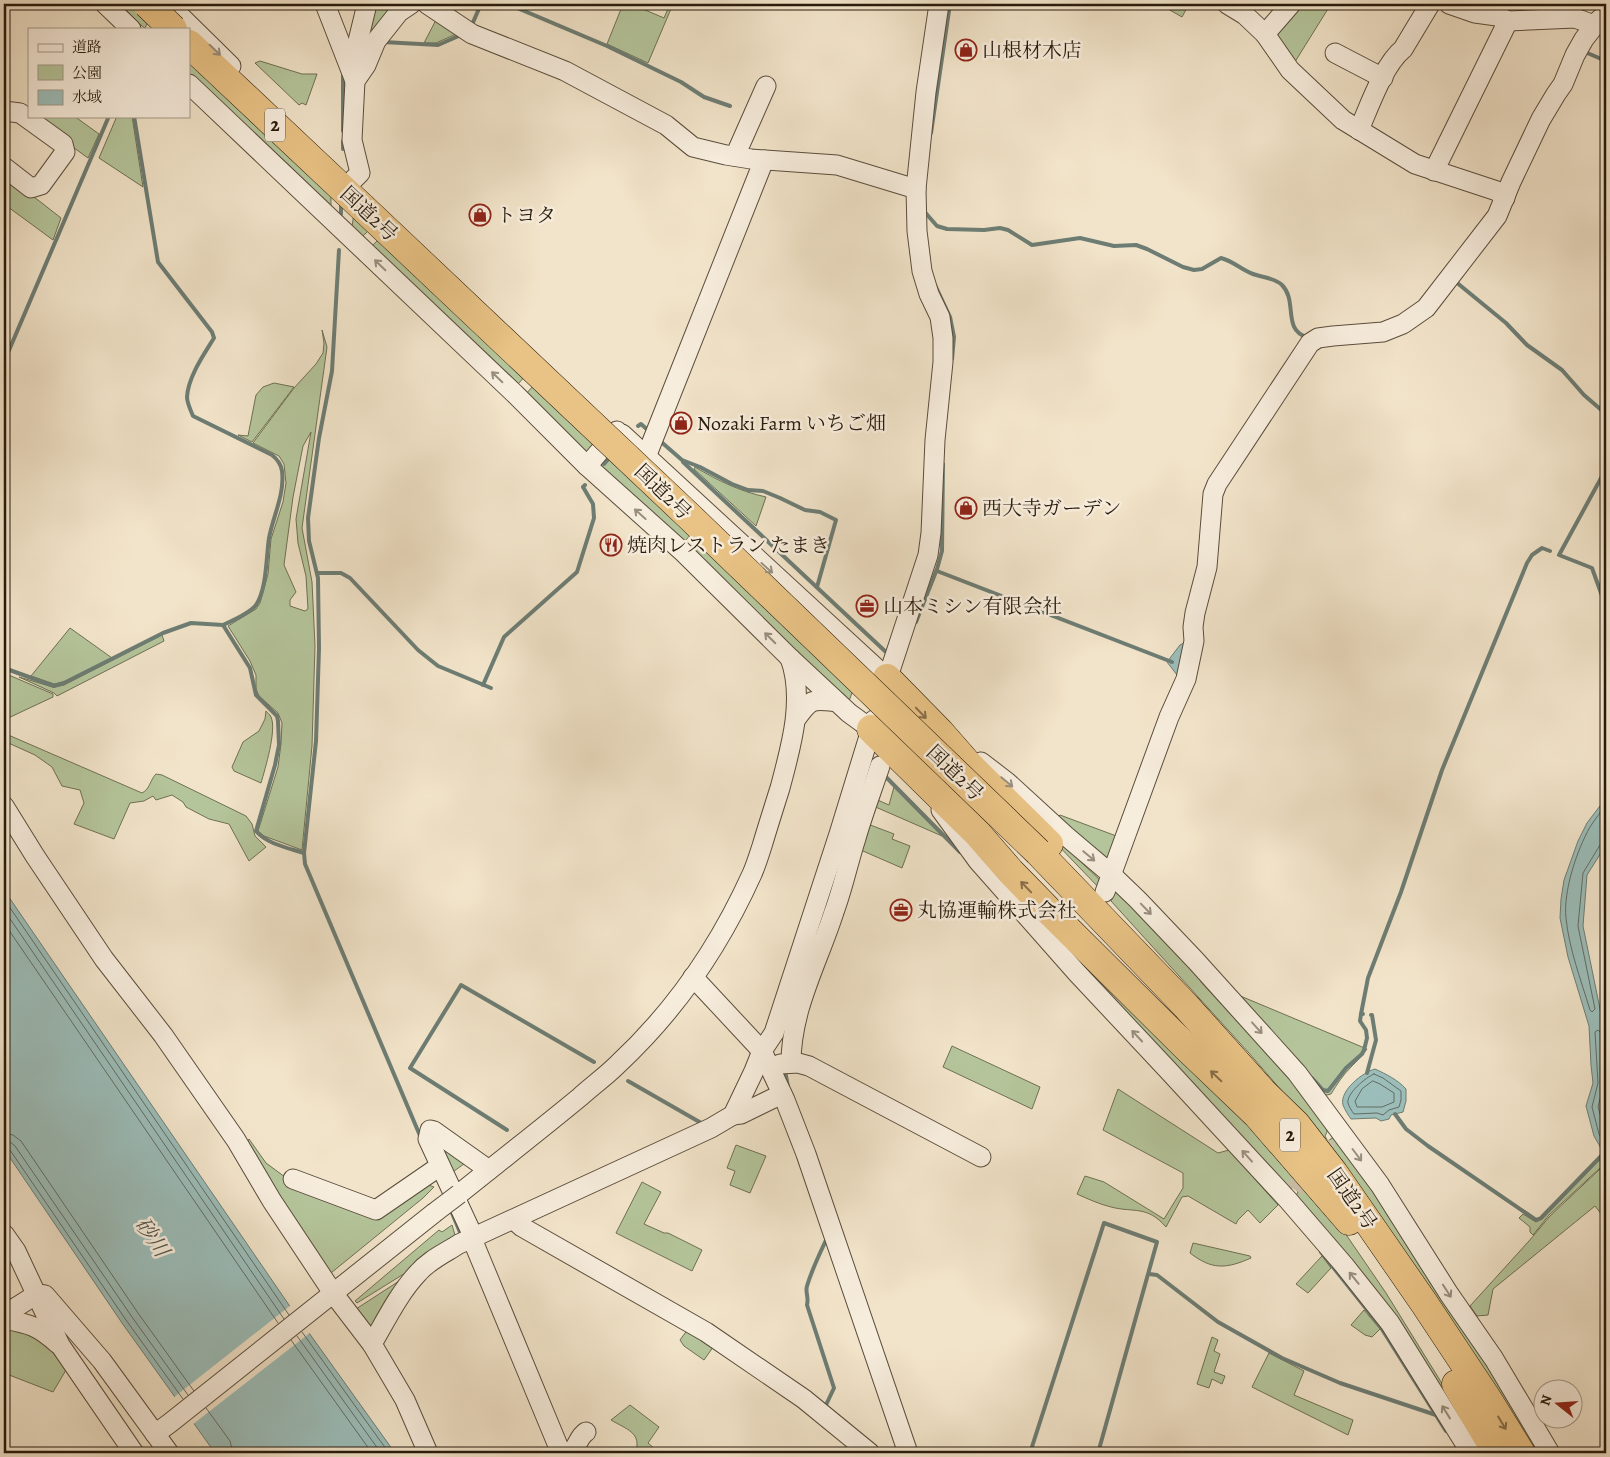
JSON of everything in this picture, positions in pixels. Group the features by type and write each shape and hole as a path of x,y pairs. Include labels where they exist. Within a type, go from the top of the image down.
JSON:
{"highway":[{"name":"国道2号","path":"190,45 684,511 1038,852 1186,1006 1264,1093 1296,1124 1334,1173 1424,1303 1521,1453"},
{"path":"887,678 940,732 968,764 1094,889 1161,961 1251,1064 1296,1124"},
{"path":"871,729 978,834 1011,872 1052,914 1257,1115 1366,1241"},
{"name":"国道2号","path":"1150,969 1180,1011 1266,1105 1327,1183 1413,1314 1497,1453"}],"street":[{"path":"105,4 130,28"},
{"path":"325,4 354,81"},
{"path":"352,181 360,173 352,140 354,81 367,4"},
{"path":"354,81 366,65 376,42 399,12 411,4"},
{"path":"427,4 472,34 565,71 666,125 693,147 763,163 837,165 916,189"},
{"path":"908,1453 806,1154 782,1094 774,1033 928,555 931,533 935,440 943,362 943,338 940,317 929,294 922,271 917,231 916,189 928,76 939,4"},
{"path":"1227,4 1245,15 1265,34 1290,70 1343,120 1415,164 1497,191 1505,198"},
{"path":"1265,34 1291,4"},
{"path":"1359,130 1382,78 1397,54 1403,49 1430,4"},
{"path":"1449,4 1476,14 1600,20"},
{"path":"158,28 164,10 184,28"},
{"path":"1434,171 1501,14"},
{"path":"1108,884 1169,717 1186,679 1194,641 1195,613 1207,567 1213,494 1217,484 1310,343 1318,338 1384,332 1403,324 1426,308 1497,216 1541,119 1563,84 1584,39 1600,20"},
{"path":"190,34 352,181 617,430 652,443 716,521 887,678"},
{"path":"1335,53 1382,78"},
{"path":"190,85 515,394 587,466 684,553 790,658 849,713 871,729"},
{"path":"735,156 766,86"},
{"path":"4,111 20,113 63,144 65,152 40,185 31,188 4,167"},
{"path":"652,443 763,163"},
{"path":"361,248 388,215"},
{"path":"515,394 543,361"},
{"path":"587,466 617,430"},
{"path":"684,553 716,521"},
{"path":"162,1428 434,1214 617,1065 645,1036 694,978 718,940 753,873 776,802 796,719 796,680 790,658"},
{"path":"796,719 813,700 837,702"},
{"path":"940,732 1007,782 1066,836 1108,884 1196,961 1297,1072 1332,1133 1380,1185 1494,1359 1550,1453"},
{"path":"372,1344 402,1292 418,1272 434,1259 468,1237 514,1220 711,1128 734,1112 754,1071 778,1061 791,1048 795,1020 835,912 855,839 880,766"},
{"path":"909,766 978,861 1080,966 1167,1069 1291,1195 1390,1323 1471,1453"},
{"path":"4,806 104,959 163,1035 236,1140 272,1201 333,1292 372,1344 406,1400 428,1453"},
{"path":"694,978 778,1061 809,1066 981,1157"},
{"path":"734,1112 741,1114 782,1094"},
{"path":"489,1170 430,1130 428,1139 436,1169 468,1237 475,1246 561,1453"},
{"path":"292,1178 376,1210 436,1169"},
{"path":"514,1220 522,1228 706,1332 804,1399 870,1453"},
{"path":"4,1234 16,1251 60,1345 134,1453"},
{"path":"4,1315 37,1294 45,1295 162,1428 168,1453"},
{"path":"4,1319 24,1323 43,1331 60,1345"},
{"path":"570,1453 586,1432"}],"green space":[{"path":"120,4 132,4 149,20 145,28 142,26"},
{"path":"369,4 402,4 375,36 366,33"},
{"path":"623,4 631,4 664,18 670,4 673,4 648,63 607,44"},
{"path":"1171,4 1189,4 1182,17 1168,9"},
{"path":"1296,4 1331,4 1293,65 1270,35"},
{"path":"437,18 461,32 436,43 424,43"},
{"path":"190,57 331,191 331,206 352,226 354,214 370,229 361,238 190,79"},
{"path":"260,61 302,74 317,74 306,105 302,103 299,105 255,63"},
{"path":"33,118 77,118 99,134 88,158"},
{"path":"116,118 132,118 143,187 99,158"},
{"path":"6,175 61,218 53,240 4,204"},
{"path":"381,237 526,375 518,384 369,249"},
{"path":"322,330 327,347 302,528 312,582 315,646 312,746 302,850 264,836 258,831 278,767 282,723 278,713 259,696 256,689 256,675 250,661 228,626 256,609 260,603 268,574 271,539 283,502 286,483 284,464 279,456 253,443 294,388 316,364 323,353","holes":["311,432 296,519 298,543 306,576 308,609 305,611 290,606 290,600 296,592 284,565 293,497 303,446"]},
{"path":"274,383 294,387 252,442 238,435 248,436 256,395 263,387"},
{"path":"535,384 601,447 590,458 524,396"},
{"path":"620,436 705,519 683,543 595,463"},
{"path":"695,467 729,485 766,497 756,526 694,469"},
{"path":"714,529 862,666 849,701 847,702 694,552"},
{"path":"70,628 112,658 64,682 54,684 31,676"},
{"path":"162,635 164,641 57,696 19,677 53,687 64,685"},
{"path":"4,673 53,694 53,697 4,720"},
{"path":"266,711 271,717 273,731 261,783 234,771 232,767 243,742 259,731 265,719"},
{"path":"6,725 6,734 142,793 147,789 156,774 162,775 246,816 252,824 255,836 266,847 249,861 229,824 209,819 186,807 183,802 172,795 156,800 153,796 144,801 130,803 114,839 74,824 84,803 80,790 62,786 52,767 35,755 4,741 4,727"},
{"path":"999,784 1102,882 1103,892"},
{"path":"894,787 942,836 871,805 873,798 889,805"},
{"path":"1060,815 1119,837 1111,861 1058,817"},
{"path":"865,823 894,834 892,839 910,846 902,868 856,848"},
{"path":"1116,890 1199,976 1201,982 1246,1031 1252,1034 1291,1079 1327,1127 1325,1136 1328,1141 1332,1138 1337,1138 1375,1189 1544,1453 1531,1453 1341,1167 1281,1090 1111,901"},
{"path":"1087,966 1306,1180 1386,1293 1485,1453 1475,1453 1296,1196 1298,1192 1294,1187 1288,1189 1087,972"},
{"path":"1238,995 1367,1049 1343,1076 1331,1094 1320,1093"},
{"path":"952,1046 1040,1087 1032,1109 943,1067"},
{"path":"1118,1089 1218,1153 1229,1150 1278,1205 1260,1223 1248,1210 1236,1224 1188,1196 1182,1197 1166,1227 1153,1215 1111,1207 1077,1194 1085,1176 1104,1182 1164,1219 1183,1188 1183,1173 1103,1130"},
{"path":"433,1136 468,1161 450,1174"},
{"path":"249,1139 266,1163 289,1180 373,1215 423,1183 434,1187 331,1273 268,1186 247,1143"},
{"path":"736,1145 766,1156 750,1193 730,1185 735,1171 727,1168"},
{"path":"1603,1158 1606,1162 1606,1173 1600,1168 1549,1215 1533,1235 1530,1232 1530,1227 1519,1218 1523,1214 1536,1222 1542,1219"},
{"path":"1600,1169 1606,1176 1606,1220 1595,1206 1493,1289 1488,1315 1477,1316 1470,1306 1550,1216"},
{"path":"642,1182 661,1192 644,1224 668,1233 702,1250 692,1271 616,1233"},
{"path":"452,1225 455,1235 452,1244 357,1303 355,1301 439,1230 442,1232"},
{"path":"1193,1243 1250,1256 1251,1258 1227,1266 1212,1265 1190,1253"},
{"path":"1322,1256 1331,1268 1308,1293 1296,1284"},
{"path":"413,1272 371,1330 356,1309"},
{"path":"1364,1310 1380,1329 1372,1337 1365,1335 1351,1325"},
{"path":"4,1324 42,1336 66,1370 53,1392 4,1373"},
{"path":"688,1329 716,1343 704,1360 684,1346 680,1340"},
{"path":"1212,1337 1218,1340 1214,1351 1220,1354 1214,1372 1225,1376 1222,1384 1212,1379 1209,1388 1197,1384"},
{"path":"1269,1353 1304,1371 1294,1395 1353,1420 1348,1435 1252,1387"},
{"path":"630,1405 659,1427 648,1443 656,1450 654,1453 635,1453 637,1441 635,1436 632,1432 611,1420"}],"water":[{"path":"1189,640 1182,673 1177,675 1167,662 1180,645"},
{"path":"1606,798 1606,845 1587,875 1583,926 1606,1038 1606,1157 1594,1136 1586,1106 1593,1083 1589,1026 1568,957 1560,918 1564,880 1578,841 1587,823"},
{"name":"砂川","path":"4,890 289,1305 395,1453 215,1453 122,1323 4,1149"},
{"path":"1375,1069 1396,1080 1406,1089 1406,1101 1403,1112 1391,1115 1389,1119 1381,1121 1376,1118 1351,1119 1343,1105 1345,1094 1348,1088 1359,1078"}],"pier":[{"path":"291,1305 311,1332 192,1425 173,1398"}],"waterway":[{"path":"471,27 481,4"},
{"path":"508,4 607,46 681,82 704,97 730,106"},
{"path":"931,133 950,4"},
{"path":"383,42 438,45 461,35"},
{"path":"1585,52 1606,61"},
{"path":"343,73 343,131"},
{"path":"4,362 108,118"},
{"path":"134,118 158,262 212,332 214,338 197,366 190,382 187,397 191,412 193,416 272,455 281,466 282,471 282,488 269,538 264,582 260,598 250,611 223,625"},
{"path":"343,141 343,149"},
{"path":"341,202 341,214"},
{"path":"923,210 937,226 947,229 984,230 1000,228 1008,230 1032,245 1080,238 1114,246 1136,245 1183,267 1194,270 1202,269 1221,258 1225,259 1249,272 1272,279 1282,285 1289,299 1292,322 1299,333 1307,337"},
{"path":"339,250 332,371 319,438 308,518 309,541 318,578 319,648 316,741 304,853 305,864 421,1138"},
{"path":"1456,282 1506,323 1527,345 1562,370 1584,395 1606,414"},
{"path":"935,285 950,317 954,337 952,359"},
{"path":"638,426 641,424 650,432"},
{"path":"659,440 682,460 732,484 748,490 763,491 805,510 820,512 836,520 817,587"},
{"path":"604,464 611,456"},
{"path":"683,462 887,653"},
{"path":"916,622 942,551 943,464"},
{"path":"1606,469 1559,555 1592,568 1606,607"},
{"path":"483,685 504,637 577,572 594,518 593,504 583,487 585,485"},
{"path":"1363,1014 1361,1014 1368,978 1401,892 1442,770 1527,563 1532,555 1542,548 1550,551"},
{"path":"937,571 1172,662"},
{"path":"317,573 341,573 350,578 418,650 438,666 491,688"},
{"path":"4,668 54,686 64,683 163,633 191,623 223,625 250,668 256,695 277,716 278,721 279,745 256,831 272,842 304,853"},
{"path":"884,775 960,852"},
{"path":"817,934 832,888"},
{"path":"507,1130 410,1068 461,985 594,1062"},
{"path":"1312,1078 1323,1090 1328,1091 1346,1068 1362,1054 1367,1038 1366,1030 1360,1021 1361,1014"},
{"path":"1367,1073 1376,1040 1371,1015"},
{"path":"785,1070 788,1087"},
{"path":"628,1081 703,1124"},
{"path":"1395,1114 1406,1129 1428,1146 1536,1220 1541,1218 1606,1151"},
{"path":"452,1213 462,1237"},
{"path":"1030,1453 1104,1223 1157,1242 1098,1453"},
{"path":"825,1407 834,1388 807,1305 806,1291 811,1273 827,1238"},
{"path":"1321,1252 1380,1326 1446,1431"},
{"path":"1149,1274 1157,1275 1218,1322 1282,1358 1340,1383 1436,1415"}],"tunnel":[{"path":"1295,1190 1327,1139"}],"place":[{"name":"山根材木店","path":"966,50"},
{"name":"トヨタ","path":"480,215"},
{"name":"Nozaki Farm いちご畑","path":"681,423"},
{"name":"西大寺ガーデン","path":"966,508"},
{"name":"焼肉レストラン たまき","path":"611,545"},
{"name":"山本ミシン有限会社","path":"867,606"},
{"name":"丸協運輸株式会社","path":"901,910"}]}
